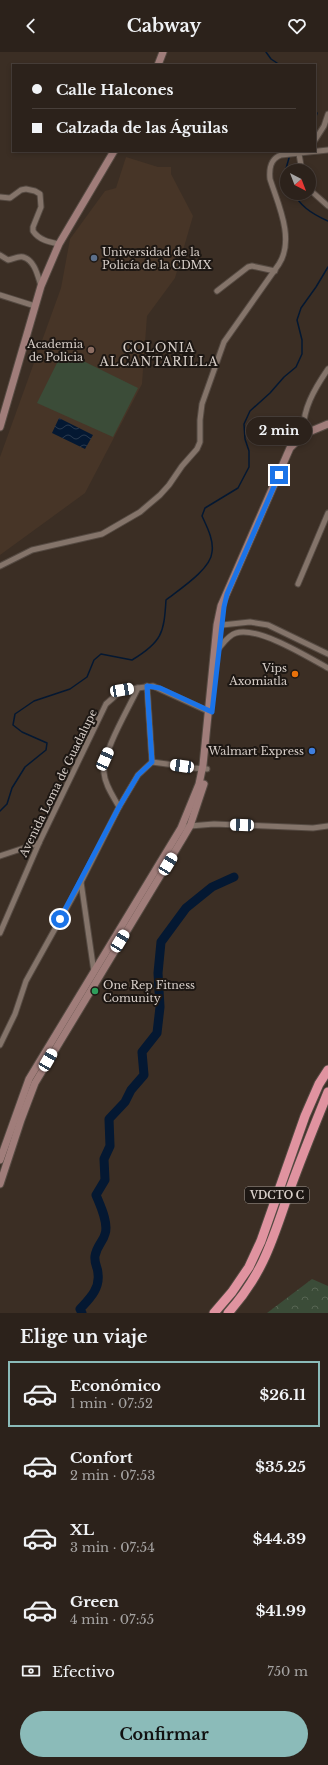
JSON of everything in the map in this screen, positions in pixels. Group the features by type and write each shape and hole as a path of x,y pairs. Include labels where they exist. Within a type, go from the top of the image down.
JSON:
{"highway":[{"name":"VDCTO C","path":"214,1313 232,1292 249,1267 261,1241 305,1116 319,1084 328,1070"},
{"name":"VDCTO C","path":"228,1313 258,1274 270,1249 308,1139 328,1092"}],"main road":[{"path":"158,64 163,52"},
{"path":"0,427 41,286 59,244 113,152"},
{"path":"0,1184 35,1083 190,826 200,798 205,769 221,606 290,448 304,434 328,424"},
{"path":"210,712 227,594"},
{"path":"0,1160 29,1079 181,828 205,769"}],"street":[{"path":"316,138 324,126 328,114"},
{"path":"316,151 328,150"},
{"path":"0,566 32,550 102,534 140,512 160,495 197,449 200,442 202,404 224,342 283,258 286,250 286,239 269,172 273,160 280,155 302,153 302,164"},
{"path":"0,198 10,198 21,190 36,191 40,194 42,202 33,231 44,240 59,244"},
{"path":"316,195 328,206"},
{"path":"0,255 8,260 23,257 28,259 33,264 41,286"},
{"path":"217,291 248,267 252,266 274,271"},
{"path":"0,295 35,306"},
{"path":"304,434 303,424 308,405 319,382 328,369"},
{"path":"298,584 328,513"},
{"path":"222,625 250,622 268,624 328,654"},
{"path":"235,623 235,633"},
{"path":"220,647 235,633 246,632 260,635 283,644 328,668"},
{"path":"147,686 152,762"},
{"name":"Avenida Loma de Guadalupe","path":"0,933 39,843 106,704 122,690 147,686 160,688 210,712"},
{"path":"119,807 106,783 104,773 105,759 138,688"},
{"path":"152,762 182,766"},
{"path":"0,1045 15,1014 26,981 81,882 119,807 138,775 152,762"},
{"path":"193,768 205,769"},
{"path":"181,828 214,824 313,828 328,826"},
{"path":"0,856 39,843"},
{"path":"81,882 94,971 97,980"}],"shaded area":[{"name":"Academia de Policia","path":"126,157 158,167 171,167 171,174 193,216 175,278 147,316 142,384 85,493 0,555 0,457 61,288 70,239 105,191 116,188"}],"green space":[{"path":"63,351 138,388 113,437 37,403"},
{"path":"312,1279 328,1286 328,1313 267,1313"}],"water":[{"path":"59,418 93,435 85,449 52,433"}],"waterway":[{"path":"266,52 271,59 278,64"},
{"path":"316,112 316,116"},
{"path":"287,164 291,152"},
{"path":"298,200 308,210 328,221"},
{"path":"0,811 7,804 12,788 25,767 46,750 47,743 22,732 13,725 15,714 34,701 70,689 87,677 94,660 101,654 132,660 150,648 160,636 164,621 166,600 201,572 206,565 212,552 212,543 210,534 202,516 205,508 238,488 249,467 249,451 245,439 244,424 250,411 296,367 302,354 302,340 297,320 301,308 328,267"},
{"path":"82,1313 80,1309 96,1289 98,1272 95,1256 106,1230 104,1214 96,1195 105,1180 104,1159 110,1146 109,1119 125,1102 131,1090 144,1075 142,1052 157,1033 160,1007 158,973 161,942 186,908 212,887 234,877"}],"place":[{"name":"Universidad de la Policía de la CDMX","path":"94,258"},
{"name":"Academia de Policia","path":"91,350"},
{"name":"Vips Axomiatla","path":"295,674"},
{"name":"Walmart Express","path":"312,751"},
{"name":"One Rep Fitness Comunity","path":"95,991"}],"district":[{"name":"COLONIA ALCANTARILLA","path":"159,355"}],"route":[{"path":"60,919 81,882 119,807 138,775 152,762 147,686 160,688 208,712 212,712 220,655 224,607 227,594 279,475"}]}
